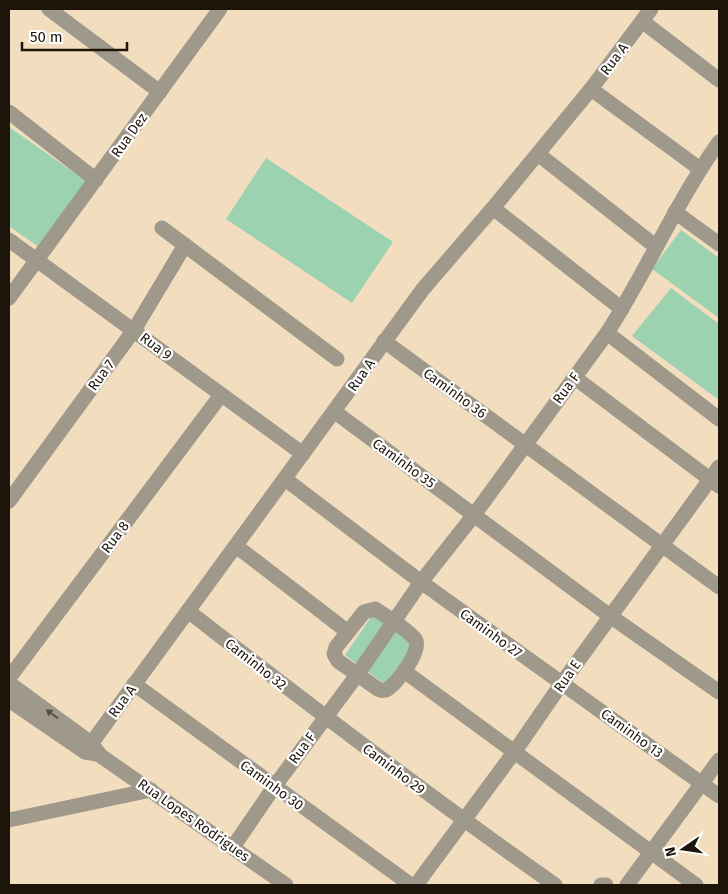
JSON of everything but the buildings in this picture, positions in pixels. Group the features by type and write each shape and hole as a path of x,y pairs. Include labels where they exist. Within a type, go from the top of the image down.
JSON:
{"street":[{"path":"49,9 160,92"},
{"name":"Rua Dez","path":"9,298 220,9"},
{"name":"Rua A","path":"88,747 335,412 423,289 493,208 591,89 651,9"},
{"path":"642,21 719,80"},
{"path":"591,89 700,169"},
{"path":"9,112 96,180"},
{"name":"Rua F","path":"233,847 324,717 357,675 421,582 474,515 606,333 622,309 700,169 716,151"},
{"path":"538,154 656,246"},
{"path":"493,208 622,309"},
{"path":"675,212 719,244"},
{"path":"162,228 337,359"},
{"name":"Rua 9","path":"9,240 303,454"},
{"name":"Rua 7","path":"9,501 134,330 185,245"},
{"path":"606,333 719,419"},
{"name":"Caminho 36","path":"384,341 719,587"},
{"path":"574,377 715,483"},
{"name":"Rua 8","path":"9,678 221,395"},
{"name":"Caminho 35","path":"335,412 610,616 719,692"},
{"name":"Rua E","path":"416,885 662,546 715,483 719,467"},
{"name":"Caminho 27","path":"285,480 421,582 562,683"},
{"path":"236,546 348,632"},
{"path":"375,609 415,639 417,644 416,653 404,671 390,686 378,690 338,661 334,654 336,647 348,632 364,612 375,609"},
{"name":"Caminho 32","path":"188,610 324,717"},
{"path":"404,671 696,885"},
{"name":"Caminho 13","path":"562,683 719,796"},
{"name":"Rua Lopes Rodrigues","path":"9,684 88,747 286,885"},
{"name":"Caminho 30","path":"134,684 411,885"},
{"name":"Rua Lopes Rodrigues","path":"9,700 88,747"},
{"name":"Caminho 29","path":"324,717 463,820 555,885"},
{"path":"627,885 719,760"},
{"path":"9,820 151,790"},
{"path":"601,885 606,885"}],"green space":[{"path":"9,127 86,181 40,248 9,226"},
{"path":"266,158 393,242 352,303 226,219"},
{"path":"681,230 719,258 719,318 652,269"},
{"path":"671,288 719,324 719,400 632,336"},
{"path":"374,613 415,645 385,684 345,655"}]}
